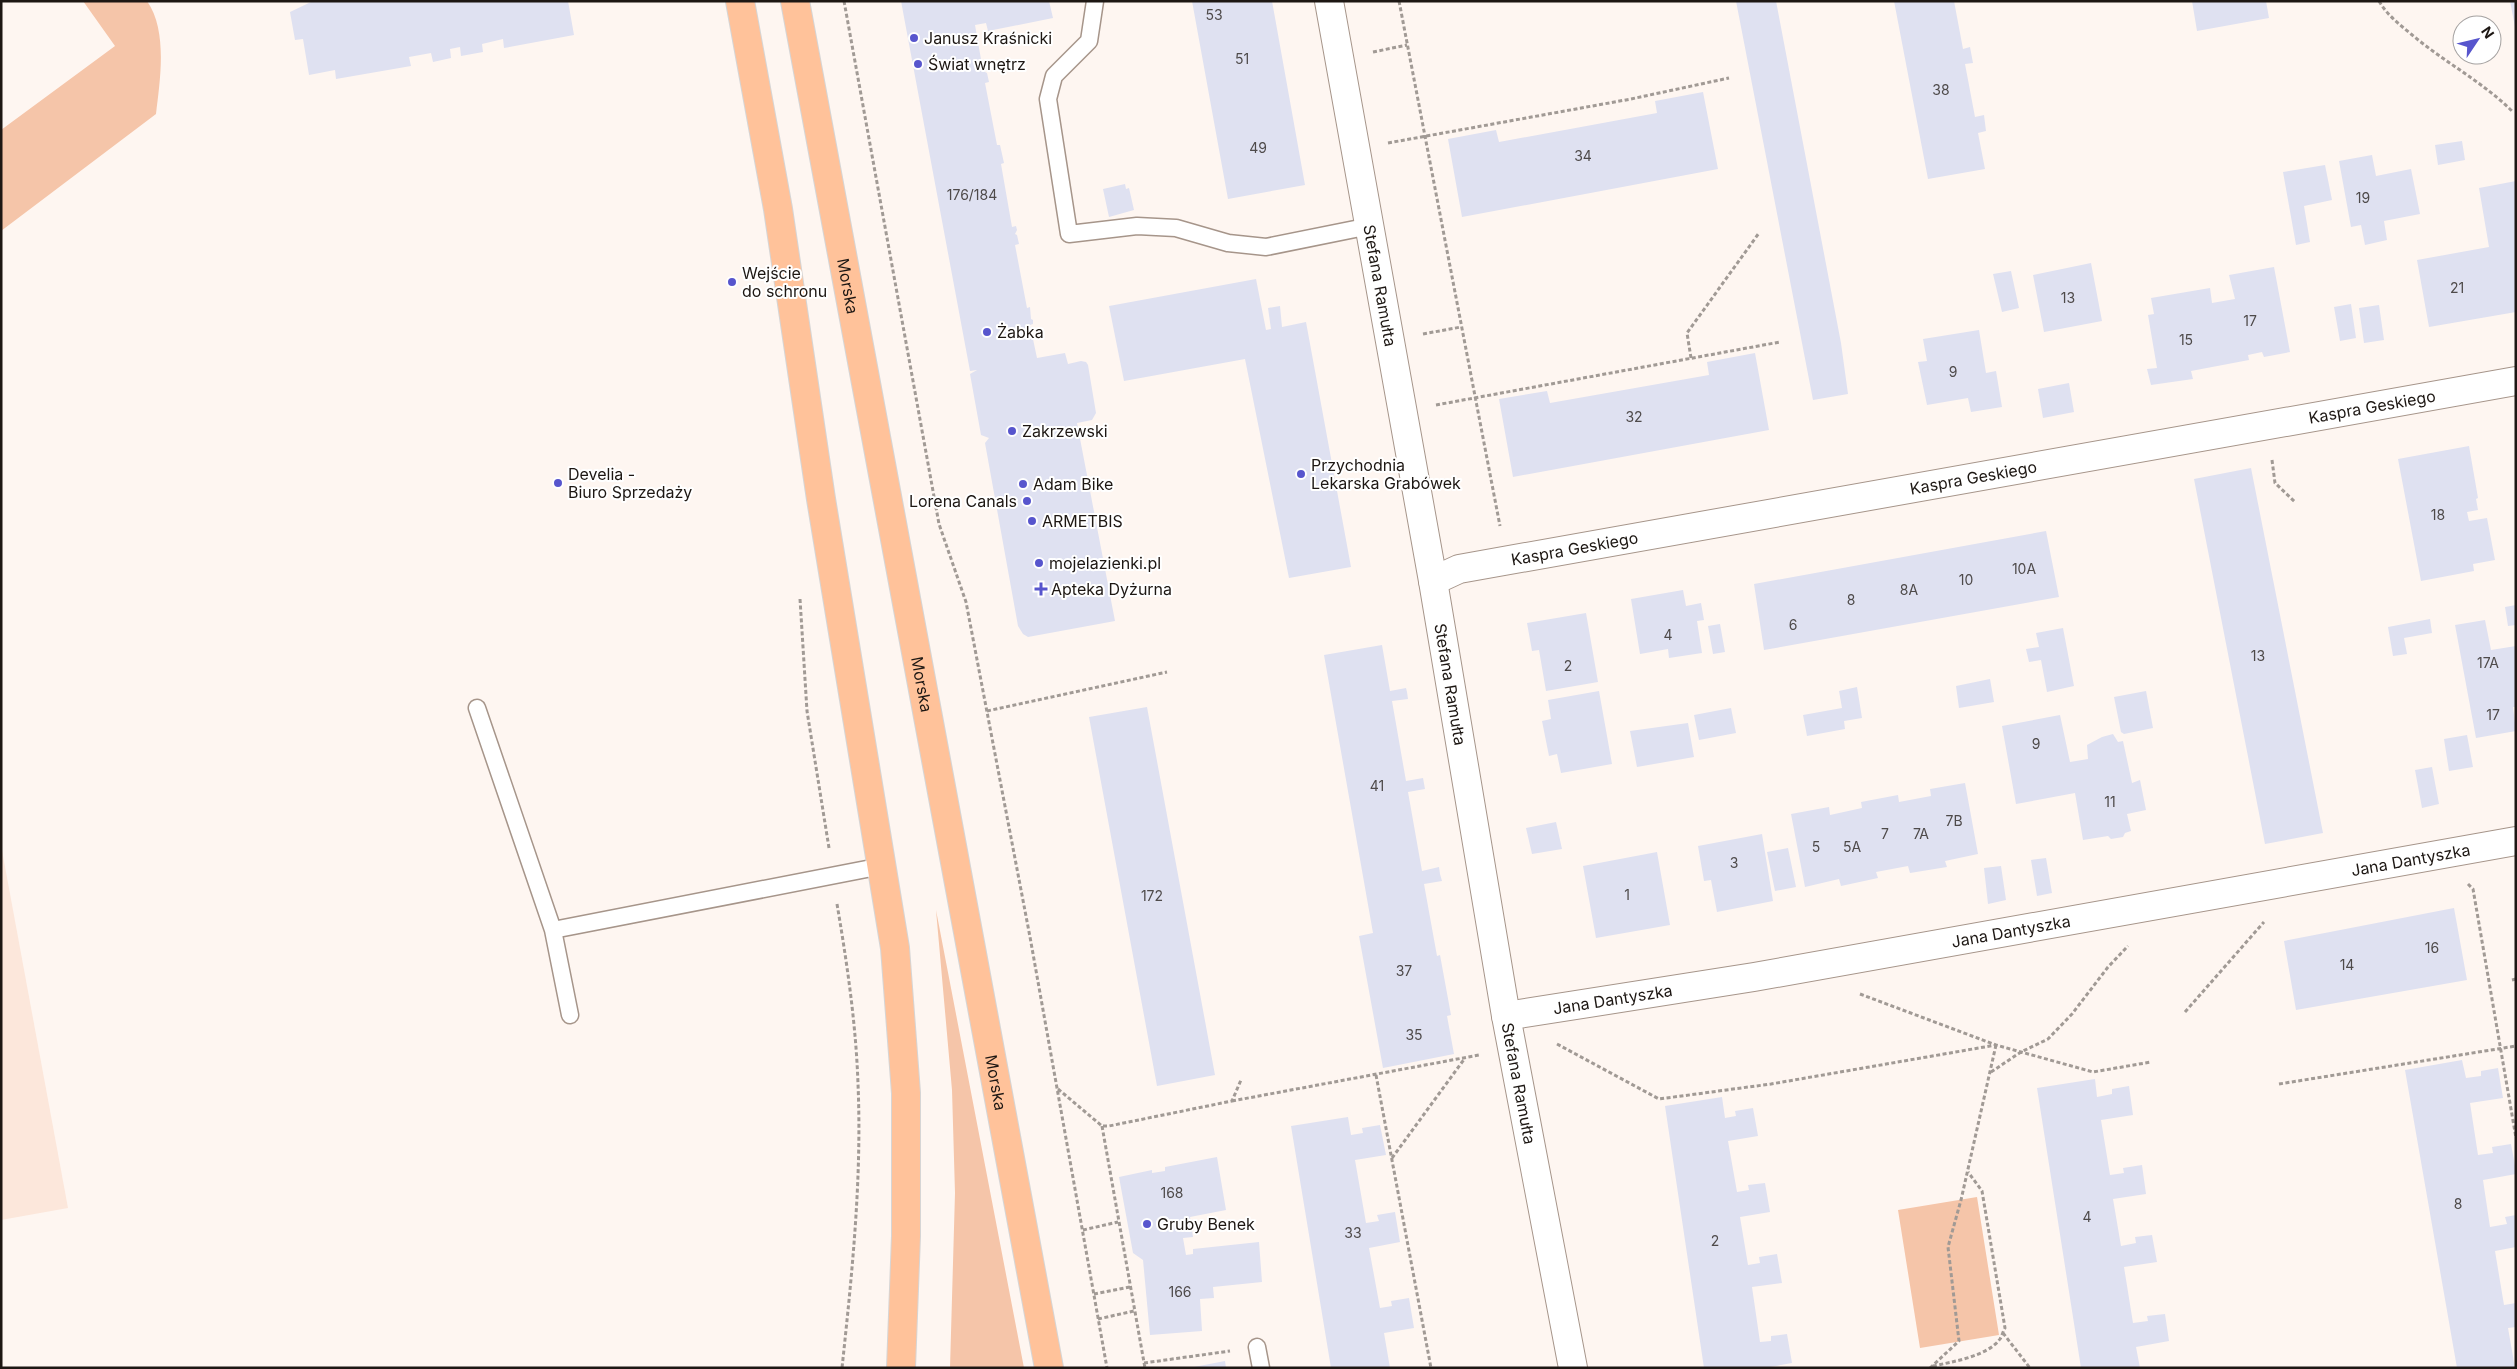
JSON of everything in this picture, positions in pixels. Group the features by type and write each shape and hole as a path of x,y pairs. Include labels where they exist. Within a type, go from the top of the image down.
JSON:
{"main road":[{"path":"740,1 778,209 820,499 895,948 906,1093 906,1236 900,1368"},
{"name":"Morska","path":"795,1 1049,1368"}],"street":[{"name":"Stefana Ramułta","path":"1329,1 1433,581 1506,1016 1573,1368"},
{"name":"Kaspra Geskiego","path":"1433,581 1459,569 2516,381"},
{"name":"Jana Dantyszka","path":"1506,1016 1754,976 2516,841"}],"lane":[{"path":"1095,1 1089,40 1054,76 1048,99 1069,234 1137,226 1176,228 1228,243 1266,247 1370,226"},
{"path":"477,708 553,930 570,1015"},
{"path":"553,930 882,866"},
{"path":"1257,1347 1262,1368"}],"path":[{"path":"844,1 938,524 966,602 1107,1368"},
{"path":"1399,1 1506,561"},
{"path":"2379,1 2386,13 2413,36 2495,94 2513,112"},
{"path":"1374,52 1407,45"},
{"path":"1355,150 1631,99 1729,78"},
{"path":"1691,358 1688,333 1759,233"},
{"path":"1425,334 1461,327"},
{"path":"1438,405 1780,342"},
{"path":"2280,458 2270,460 2275,483 2295,502"},
{"path":"800,597 807,711 849,976 858,1084 856,1230 842,1368"},
{"path":"987,712 1167,672"},
{"path":"2463,878 2472,889 2516,1138"},
{"path":"2185,1012 2270,916"},
{"path":"1990,1072 2021,1052 2048,1039 2072,1014 2108,967 2129,946"},
{"path":"1854,992 1996,1045 2094,1072 2151,1062"},
{"path":"1102,1126 1376,1075 1549,1039 1658,1099 1771,1084 1996,1045"},
{"path":"1931,1367 1958,1341 1948,1247 1968,1171 1996,1045"},
{"path":"2279,1084 2516,1046"},
{"path":"1392,1159 1465,1057"},
{"path":"1376,1075 1431,1368"},
{"path":"1232,1101 1241,1080"},
{"path":"1057,1089 1102,1126 1145,1368"},
{"path":"1931,1367 1960,1361 1987,1349 2000,1339 2005,1328 1982,1191 1968,1171"},
{"path":"1083,1230 1118,1222"},
{"path":"1094,1294 1130,1287"},
{"path":"1098,1319 1134,1311"},
{"path":"2002,1332 2030,1368"},
{"path":"1144,1363 1257,1347"}],"shaded area":[{"path":"83,1 147,1 154,13 160,41 161,56 156,114 1,231 1,130 115,46"},
{"path":"1,845 68,1208 1,1220"},
{"path":"936,910 1024,1368 950,1368 955,1193 952,1090"},
{"path":"1977,1197 1999,1335 1920,1348 1898,1210"}],"building":[{"path":"313,1 568,1 574,35 504,48 503,39 482,44 483,52 461,56 460,47 450,49 451,58 433,62 431,53 409,57 411,66 336,79 335,70 309,75 303,39 295,40 290,12"},
{"path":"901,1 1049,1 1053,18 988,31 986,23 975,25 982,65 986,64 985,72 989,82 985,83 997,145 1000,145 1004,163 1001,164 1012,227 1016,226 1017,230 1015,234 1019,244 1015,245 1027,308 1030,307 1031,319 1033,320 1033,324 1030,325 1037,358 1065,353 1068,364 1081,361 1086,362 1088,365 1096,413 1092,420 1077,423 1115,621 1028,637 1023,634 1018,626 985,443 989,438 981,435 970,374 977,370 970,371"},
{"path":"1192,1 1272,1 1305,185 1228,199"},
{"path":"1736,1 1776,1 1841,343 1848,394 1813,400"},
{"path":"1894,1 1954,1 1963,49 1970,47 1973,63 1965,64 1975,117 1984,115 1986,131 1978,133 1985,169 1928,179"},
{"path":"2192,1 2266,1 2269,18 2197,31"},
{"path":"2510,1 2516,1 2516,27 2515,27"},
{"path":"1703,92 1718,169 1462,217 1448,139 1496,130 1499,142 1657,113 1655,101"},
{"path":"2462,141 2465,160 2438,165 2435,145"},
{"path":"2372,155 2376,176 2411,169 2420,214 2384,221 2387,240 2365,245 2361,225 2351,227 2339,161"},
{"path":"2325,165 2332,200 2304,206 2310,242 2296,245 2283,172"},
{"path":"2516,181 2516,312 2429,327 2417,260 2489,247 2479,188"},
{"path":"1125,184 1126,189 1129,188 1134,210 1109,217 1103,189"},
{"path":"2091,263 2102,321 2044,332 2033,275"},
{"path":"2274,267 2290,352 2264,357 2262,352 2248,355 2249,360 2191,371 2193,379 2151,385 2147,369 2157,368 2148,315 2154,314 2151,298 2210,288 2212,303 2235,299 2229,275"},
{"path":"2011,271 2019,308 2002,312 1993,274"},
{"name":"Przychodnia Lekarska Grabówek","path":"1256,279 1266,330 1271,329 1268,308 1280,306 1282,327 1306,322 1351,567 1289,578 1245,359 1124,381 1109,306"},
{"path":"2351,304 2356,338 2340,341 2334,307"},
{"path":"2379,305 2384,340 2364,343 2359,308"},
{"path":"1979,330 1986,373 1996,371 2002,407 1971,412 1968,398 1927,405 1918,362 1927,361 1923,339"},
{"path":"1755,353 1769,430 1513,477 1499,399 1547,391 1550,403 1709,375 1707,362"},
{"path":"2069,383 2074,412 2043,418 2038,389"},
{"path":"2469,446 2478,498 2476,499 2478,510 2467,512 2469,521 2487,518 2495,560 2473,564 2474,571 2421,581 2398,459"},
{"path":"2251,468 2323,833 2265,844 2194,479"},
{"path":"2046,531 2059,597 1764,650 1754,584"},
{"path":"1683,590 1686,606 1701,603 1704,620 1697,621 1702,653 1669,658 1668,649 1640,654 1631,599"},
{"path":"2516,605 2516,625 2508,626 2505,607"},
{"path":"1586,613 1598,682 1546,691 1539,650 1532,651 1527,623"},
{"path":"2430,619 2432,633 2404,638 2407,654 2393,656 2388,627"},
{"path":"2485,620 2491,650 2516,646 2516,707 2513,707 2516,731 2476,738 2455,625"},
{"path":"1720,624 1725,652 1713,654 1708,626"},
{"path":"2063,628 2074,686 2047,692 2041,660 2029,662 2026,649 2039,647 2036,633"},
{"path":"1382,645 1390,691 1406,688 1407,692 1408,699 1392,701 1406,781 1423,778 1425,789 1408,792 1422,871 1439,867 1442,881 1424,884 1437,956 1440,955 1451,1015 1447,1016 1454,1054 1383,1068 1359,936 1373,933 1324,655"},
{"path":"1990,679 1994,702 1959,708 1956,686"},
{"path":"1857,687 1862,718 1844,721 1845,729 1807,736 1803,715 1842,708 1839,691"},
{"path":"1599,691 1612,764 1561,773 1557,754 1549,756 1542,721 1551,719 1548,700"},
{"path":"2146,691 2153,728 2124,734 2121,732 2114,697"},
{"path":"1147,707 1215,1075 1157,1086 1089,717"},
{"path":"1731,708 1736,733 1699,740 1694,715"},
{"path":"2060,715 2070,762 2088,759 2087,745 2102,737 2113,734 2118,742 2123,741 2132,783 2140,780 2146,810 2127,814 2131,831 2125,833 2123,837 2111,839 2108,836 2083,840 2075,793 2016,804 2002,726"},
{"path":"1688,723 1694,757 1637,767 1630,731"},
{"path":"2467,735 2473,767 2449,771 2444,739"},
{"path":"2432,767 2439,804 2422,808 2415,770"},
{"path":"1965,783 1978,854 1945,861 1947,867 1910,873 1908,866 1876,872 1878,878 1841,886 1839,879 1805,887 1791,814 1829,807 1830,815 1862,808 1861,802 1898,795 1899,802 1931,796 1930,789"},
{"path":"1556,822 1562,849 1532,854 1526,828"},
{"path":"1762,834 1773,901 1717,912 1711,880 1704,881 1698,846"},
{"path":"1788,848 1796,887 1775,891 1767,852"},
{"path":"1657,852 1670,925 1596,938 1583,866"},
{"path":"2046,858 2052,893 2037,896 2031,860"},
{"path":"2001,866 2006,900 1988,904 1984,868"},
{"path":"2454,908 2467,980 2296,1010 2284,941"},
{"path":"2462,1060 2466,1078 2481,1076 2481,1071 2498,1068 2503,1098 2470,1103 2478,1155 2493,1153 2492,1147 2511,1144 2516,1171 2516,1174 2483,1180 2490,1227 2507,1224 2505,1217 2516,1215 2516,1247 2495,1251 2504,1305 2516,1303 2516,1327 2508,1328 2515,1368 2457,1368 2405,1070"},
{"path":"2095,1079 2097,1097 2112,1094 2112,1089 2129,1086 2133,1115 2101,1120 2110,1175 2124,1173 2123,1168 2142,1165 2146,1194 2113,1199 2121,1246 2136,1243 2135,1237 2152,1235 2157,1262 2124,1267 2133,1323 2148,1321 2147,1316 2165,1314 2169,1341 2136,1347 2140,1368 2081,1368 2037,1088"},
{"path":"1722,1097 1725,1118 1736,1116 1735,1111 1753,1108 1758,1136 1728,1141 1737,1192 1749,1190 1748,1185 1765,1183 1770,1212 1740,1217 1748,1265 1760,1263 1759,1257 1777,1254 1782,1283 1752,1287 1760,1342 1771,1341 1771,1336 1787,1334 1792,1363 1764,1368 1704,1368 1665,1106"},
{"path":"1348,1117 1351,1135 1363,1133 1362,1128 1380,1125 1386,1155 1355,1160 1366,1223 1379,1221 1377,1215 1395,1212 1400,1242 1369,1248 1380,1308 1392,1306 1391,1301 1409,1298 1414,1328 1384,1333 1390,1368 1331,1368 1291,1126"},
{"path":"1217,1157 1226,1210 1190,1217 1193,1237 1183,1238 1186,1255 1193,1254 1193,1249 1259,1242 1262,1282 1213,1287 1214,1298 1200,1299 1202,1331 1150,1335 1143,1260 1133,1253 1119,1177 1152,1170 1152,1173 1165,1171 1165,1167"},
{"path":"1225,1361 1226,1368 1194,1367"}],"place":[{"name":"Janusz Kraśnicki","path":"914,38"},
{"name":"Świat wnętrz","path":"918,64"},
{"name":"Wejście do schronu","path":"732,282"},
{"name":"Żabka","path":"987,332"},
{"name":"Zakrzewski","path":"1012,431"},
{"name":"Przychodnia Lekarska Grabówek","path":"1301,474"},
{"name":"Develia - Biuro Sprzedaży","path":"558,483"},
{"name":"Adam Bike","path":"1023,484"},
{"name":"Lorena Canals","path":"1027,501"},
{"name":"ARMETBIS","path":"1032,521"},
{"name":"mojelazienki.pl","path":"1039,563"},
{"name":"Apteka Dyżurna","path":"1041,589"},
{"name":"Gruby Benek","path":"1147,1224"}]}
